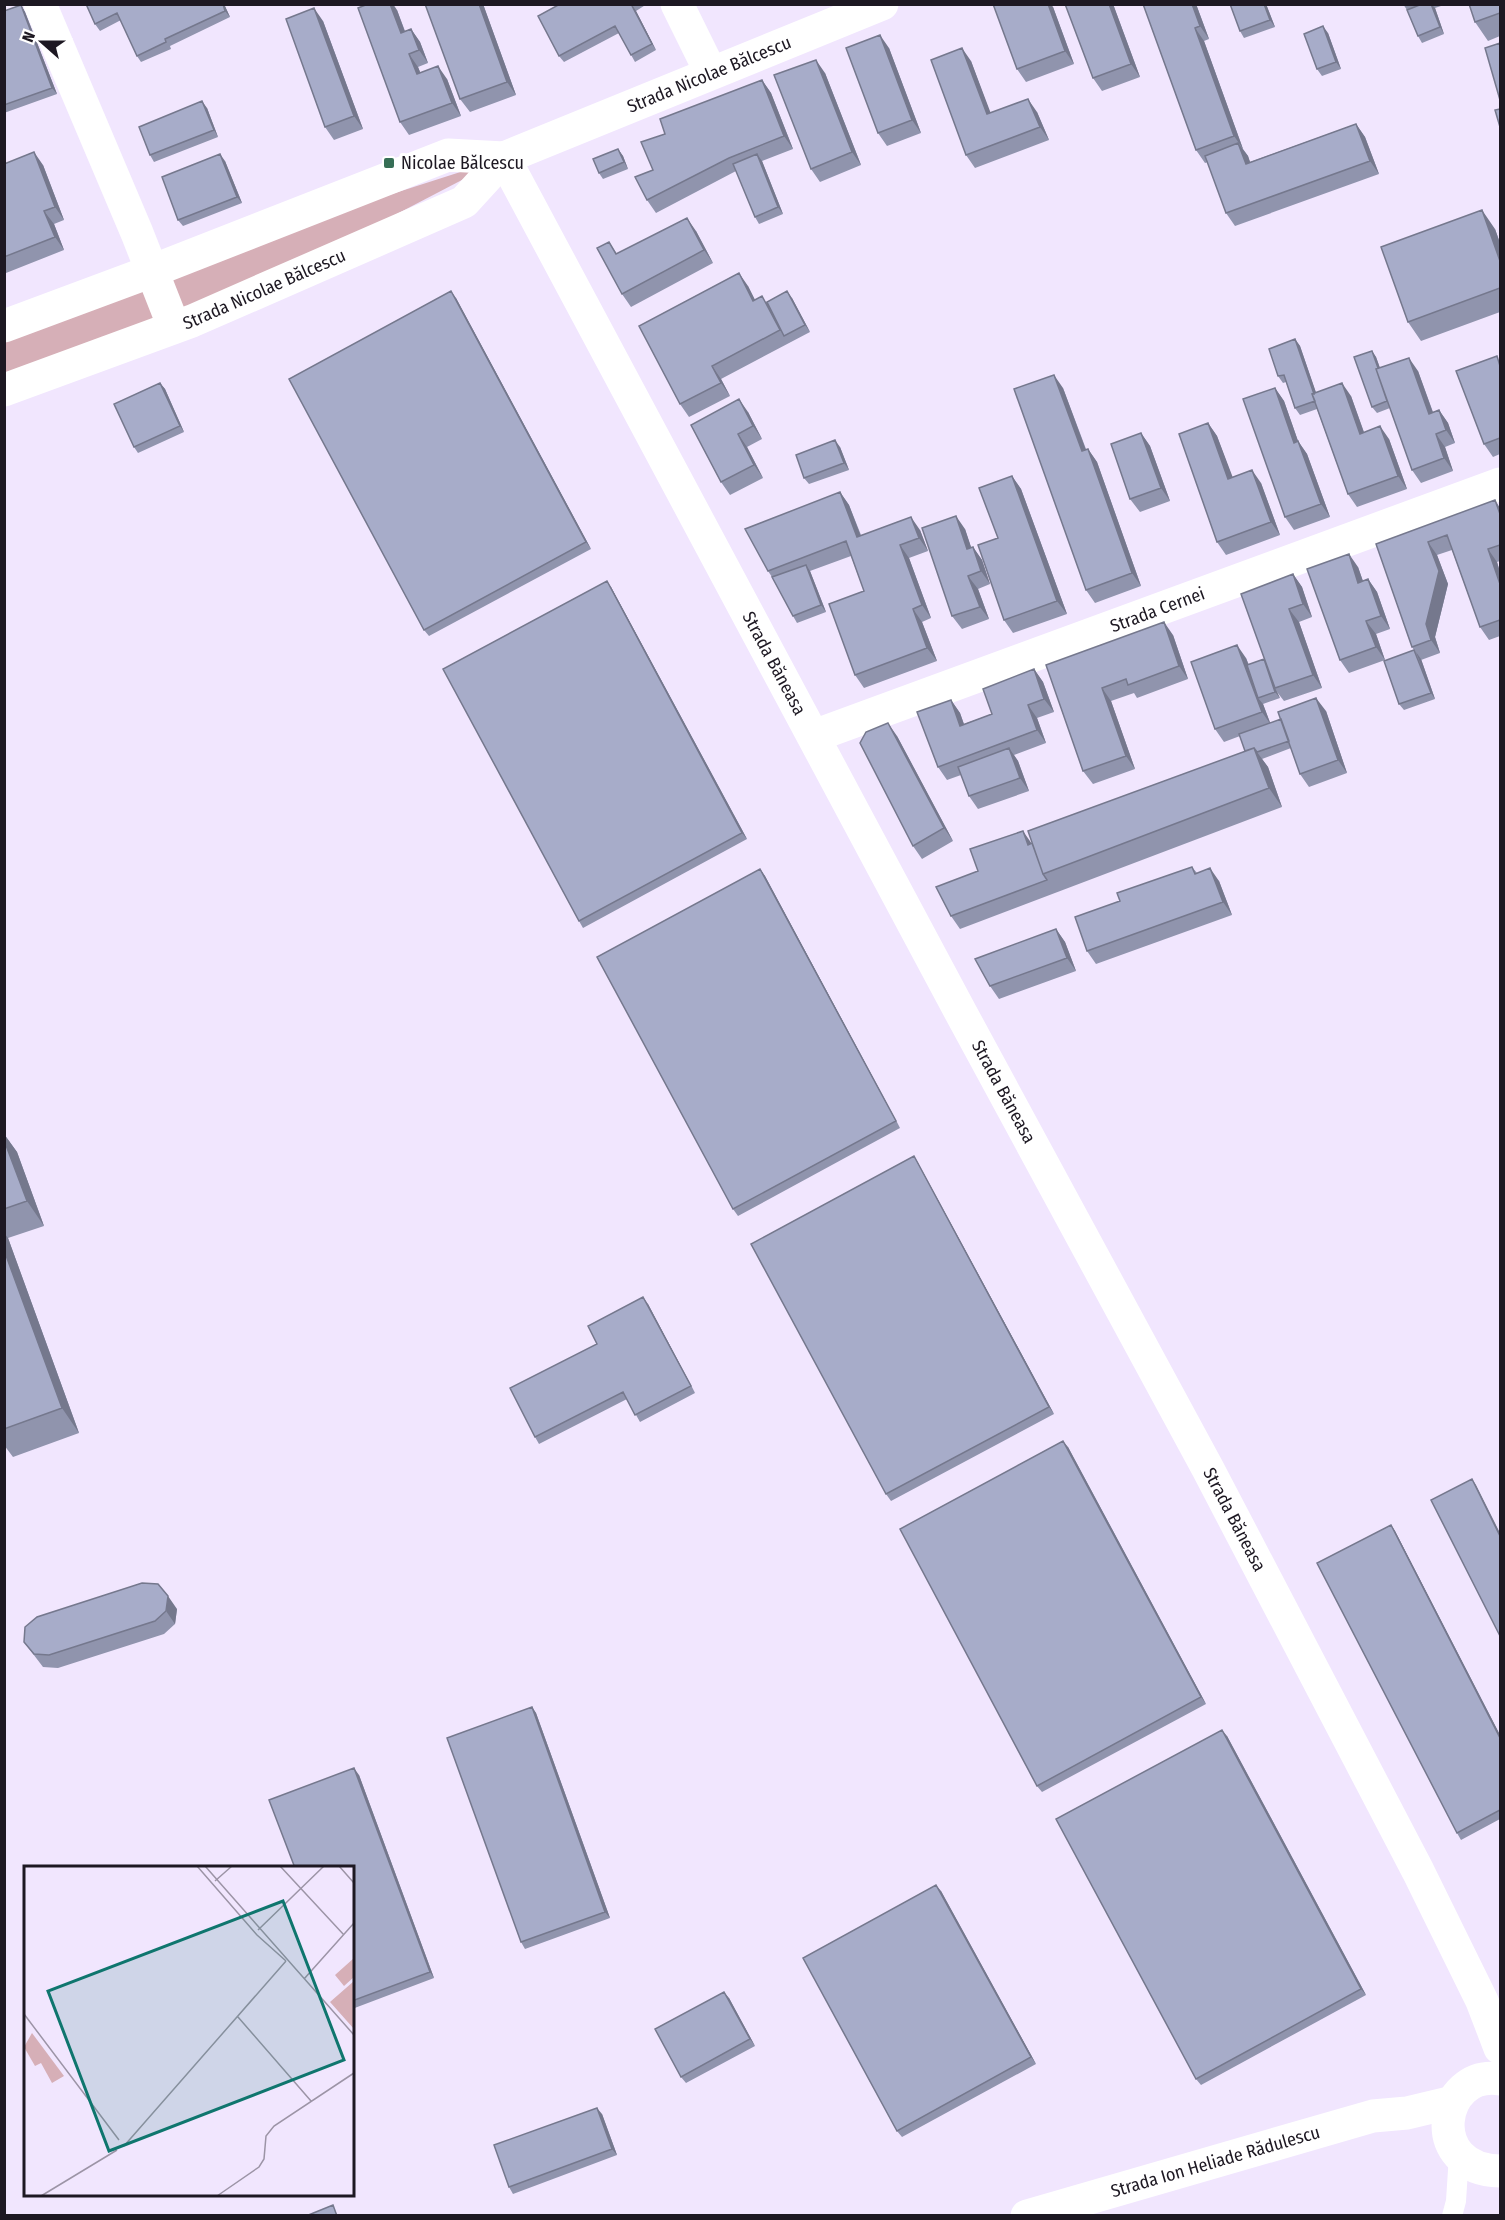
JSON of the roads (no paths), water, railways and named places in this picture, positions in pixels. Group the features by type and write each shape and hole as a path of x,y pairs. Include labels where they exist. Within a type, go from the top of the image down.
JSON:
{"street":[{"path":"40,4 75,83 174,327"},
{"path":"677,4 711,73"},
{"name":"Strada Nicolae Bălcescu","path":"4,326 152,272 448,155 504,158 882,4"},
{"name":"Strada Nicolae Bălcescu","path":"4,390 174,327 464,202 504,158"},
{"name":"Strada Băneasa","path":"504,158 961,1013 1208,1468 1418,1871 1482,2001 1497,2039 1490,2079"},
{"name":"Strada Cernei","path":"814,736 1500,484"},
{"path":"1454,2146 1448,2119 1453,2102 1464,2089 1490,2079"},
{"name":"Strada Ion Heliade Rădulescu","path":"1027,2216 1373,2116 1407,2113 1453,2102"},
{"path":"1407,2113 1454,2146 1471,2166 1493,2171"}],"lane":[{"path":"1454,2146 1454,2208"},
{"path":"1454,2208 1493,2171"}],"place":[{"name":"Nicolae Bălcescu","path":"389,163"}]}
